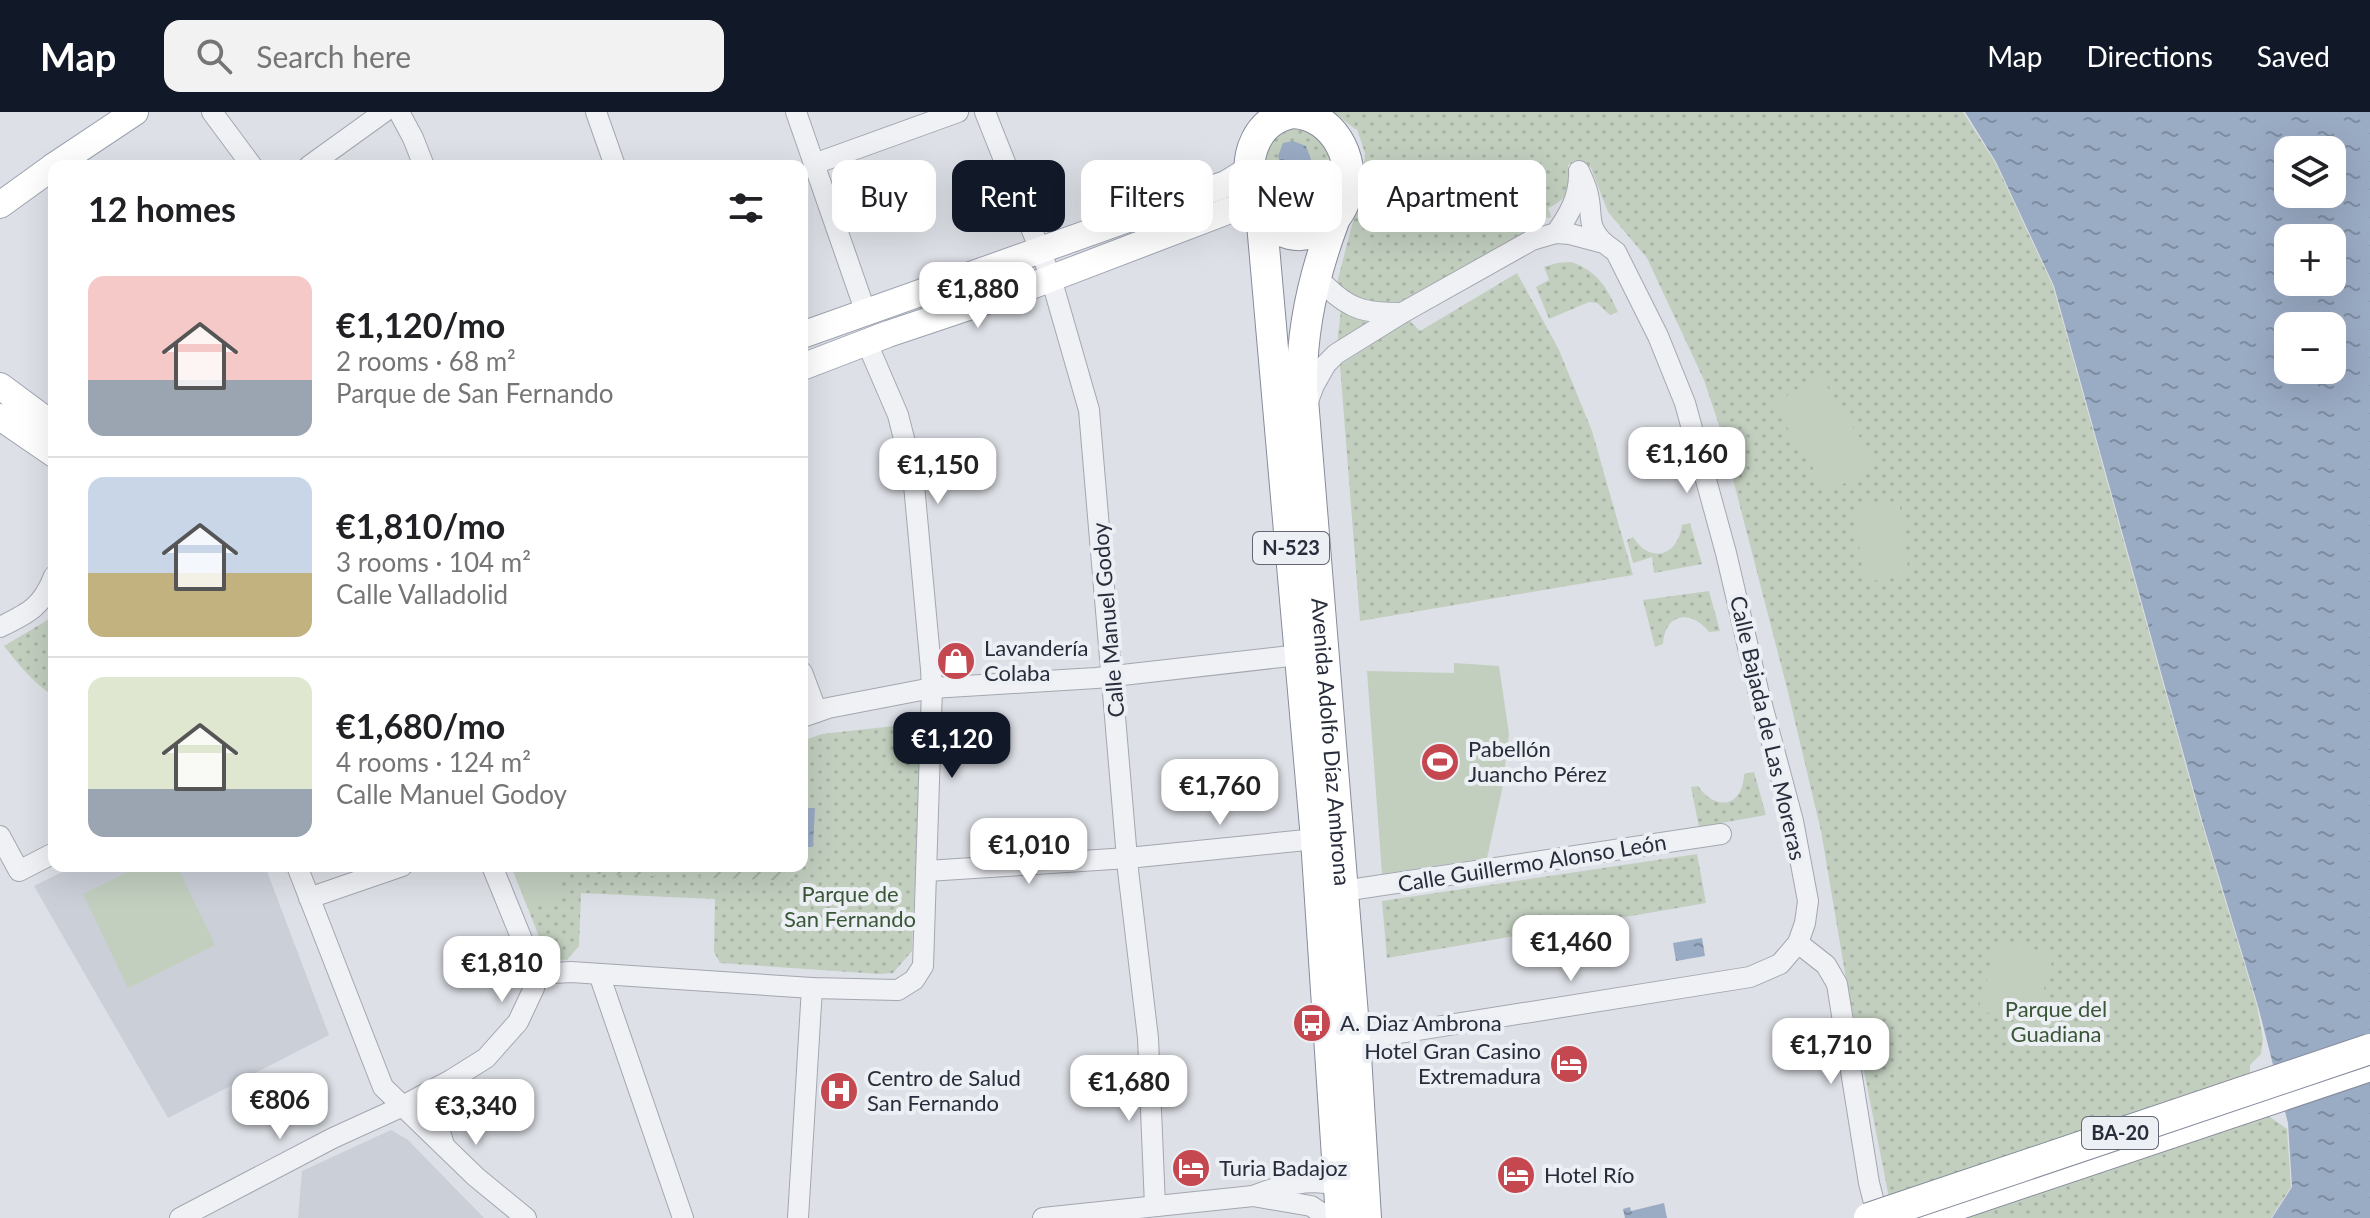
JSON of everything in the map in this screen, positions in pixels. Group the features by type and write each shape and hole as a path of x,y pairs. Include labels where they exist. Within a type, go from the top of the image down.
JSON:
{"highway":[{"name":"N-523","path":"1252,112 1252,160"},
{"name":"N-523","path":"1304,113 1327,127 1346,154 1348,189 1342,208"},
{"path":"1252,155 1260,131 1268,122 1281,115 1304,113"},
{"name":"Avenida Adolfo Díaz Ambrona","path":"1261,232 1316,839 1336,1136 1325,1184 1341,1218"},
{"path":"1283,232 1292,235 1316,232"},
{"name":"Avenida Adolfo Díaz Ambrona","path":"1330,232 1305,326 1302,353 1304,411 1355,1040 1366,1218"},
{"path":"1316,839 1325,834 1329,823 1325,765 1331,738"},
{"name":"BA-20","path":"1869,1218 2370,1049"},
{"name":"BA-20","path":"1918,1218 2370,1066"},
{"path":"1325,1184 1353,1196 1358,1218"}],"main road":[{"path":"68,160 135,112"},
{"path":"808,333 1226,184 1252,155"},
{"path":"0,205 48,173"},
{"path":"808,365 1051,278 1229,210"},
{"path":"0,386 48,422"},
{"path":"0,417 48,450"}],"street":[{"path":"212,112 248,160"},
{"path":"317,160 384,112"},
{"path":"399,112 422,160"},
{"path":"596,112 613,160"},
{"path":"796,112 866,313"},
{"path":"814,164 958,112"},
{"name":"Calle Manuel Godoy","path":"985,112 1051,278 1089,410 1128,858 1148,1038 1155,1206"},
{"name":"Calle Bajada de Las Moreras","path":"1556,233 1579,189 1579,171 1588,195 1595,234 1616,252 1624,264 1685,403 1793,821 1808,901 1798,943"},
{"path":"1304,411 1326,364 1352,343 1532,240 1556,233 1604,243"},
{"path":"1326,286 1340,301 1352,307 1378,313 1402,313"},
{"path":"536,974 599,974 812,988 898,990 914,980 923,966 932,688 913,474 898,415 867,343"},
{"path":"1,625 36,607 48,591"},
{"path":"810,714 932,688 1096,678 1299,655"},
{"name":"Calle Guillermo Alonso León","path":"1343,891 1721,834"},
{"path":"0,836 19,871 48,856"},
{"path":"927,871 1128,858 1316,839"},
{"path":"299,872 383,1087 445,1149 526,1218"},
{"path":"309,898 385,872"},
{"path":"180,1218 333,1138 428,1093 486,1058 518,1022 534,988 536,974 494,872"},
{"path":"1355,1040 1750,977 1780,964 1798,943 1826,965 1837,984 1869,1183 1878,1218"},
{"path":"599,974 683,1218"},
{"path":"798,1218 812,988"},
{"path":"428,1093 445,1149"},
{"path":"1253,1196 1274,1187 1325,1184"},
{"path":"1043,1218 1253,1196 1311,1206 1329,1218"}],"shaded area":[{"path":"62,872 267,872 329,1035 168,1118 34,886"},
{"path":"391,1130 408,1140 484,1218 298,1218 302,1171"}],"green space":[{"name":"Parque del Guadiana","path":"1333,112 1963,112 1995,162 2053,286 2202,824 2257,1006 2263,1039 2261,1054 2250,1065 2250,1072 2263,1112 2287,1129 2291,1187 2271,1218 1893,1218 1846,979 1821,831 1787,688 1719,425 1704,380 1647,258 1608,212 1591,168 1582,161 1568,165 1570,180 1565,196 1548,208 1551,217 1546,218 1546,160 1364,160 1365,153 1355,129"},
{"path":"1284,125 1312,128 1334,160 1263,160"},
{"name":"Parque del Guadiana","path":"1358,202 1358,232 1525,232 1526,235 1400,304 1374,307 1338,289"},
{"path":"1571,262 1588,270 1600,281 1618,312 1610,315 1597,303 1589,302 1549,319 1536,287 1549,280 1544,267"},
{"path":"1517,273 1559,350 1592,431 1633,575 1360,621 1340,365 1409,320 1420,331"},
{"path":"1341,310 1373,324 1337,345"},
{"path":"1819,374 1876,463 1829,493 1773,405"},
{"path":"1899,501 1909,576 1864,582 1854,507"},
{"path":"1690,523 1702,564 1654,573 1652,557 1633,563 1627,540 1633,537 1648,551 1663,553 1675,544 1682,525"},
{"path":"1709,591 1720,631 1709,632 1694,620 1680,618 1668,626 1663,644 1655,647 1643,600"},
{"path":"48,619 48,692 4,646"},
{"name":"Pabellón Juancho Pérez","path":"1454,663 1499,666 1509,734 1502,790 1487,858 1382,874 1367,671 1454,673"},
{"name":"Parque de San Fernando","path":"903,725 921,737 912,951 893,973 720,963 714,952 715,899 581,893 579,946 567,960 542,955 534,948 531,943 540,939 513,872 808,872 808,739 822,734"},
{"path":"1754,772 1766,815 1699,827 1691,787 1698,786 1713,800 1727,802 1739,793 1744,774"},
{"path":"1697,854 1706,903 1387,958 1382,901"},
{"path":"127,872 180,872 215,945 128,988 83,894"},
{"path":"514,872 556,872 566,895 530,910"},
{"path":"656,872 656,876 594,874"},
{"path":"705,872 786,872 794,881 699,877"},
{"path":"1999,939 2054,955 2033,1026 1978,1010"}],"water":[{"path":"1965,112 2370,112 2370,1218 2272,1218 2292,1187 2288,1123 2258,1006 2203,824 2054,286 1996,162"},
{"path":"1293,141 1306,146 1311,160 1279,160 1283,143"},
{"path":"808,808 815,808 813,847 808,847"},
{"path":"1702,938 1705,956 1676,961 1673,943"},
{"path":"1664,1203 1667,1218 1625,1218 1623,1209 1630,1207 1631,1211"}],"place":[{"name":"Lavandería Colaba","path":"956,661"},
{"name":"Pabellón Juancho Pérez","path":"1440,762"},
{"name":"A. Diaz Ambrona","path":"1312,1023"},
{"name":"Hotel Gran Casino Extremadura","path":"1569,1064"},
{"name":"Centro de Salud San Fernando","path":"839,1091"},
{"name":"Turia Badajoz","path":"1191,1168"},
{"name":"Hotel Río","path":"1516,1175"}]}
